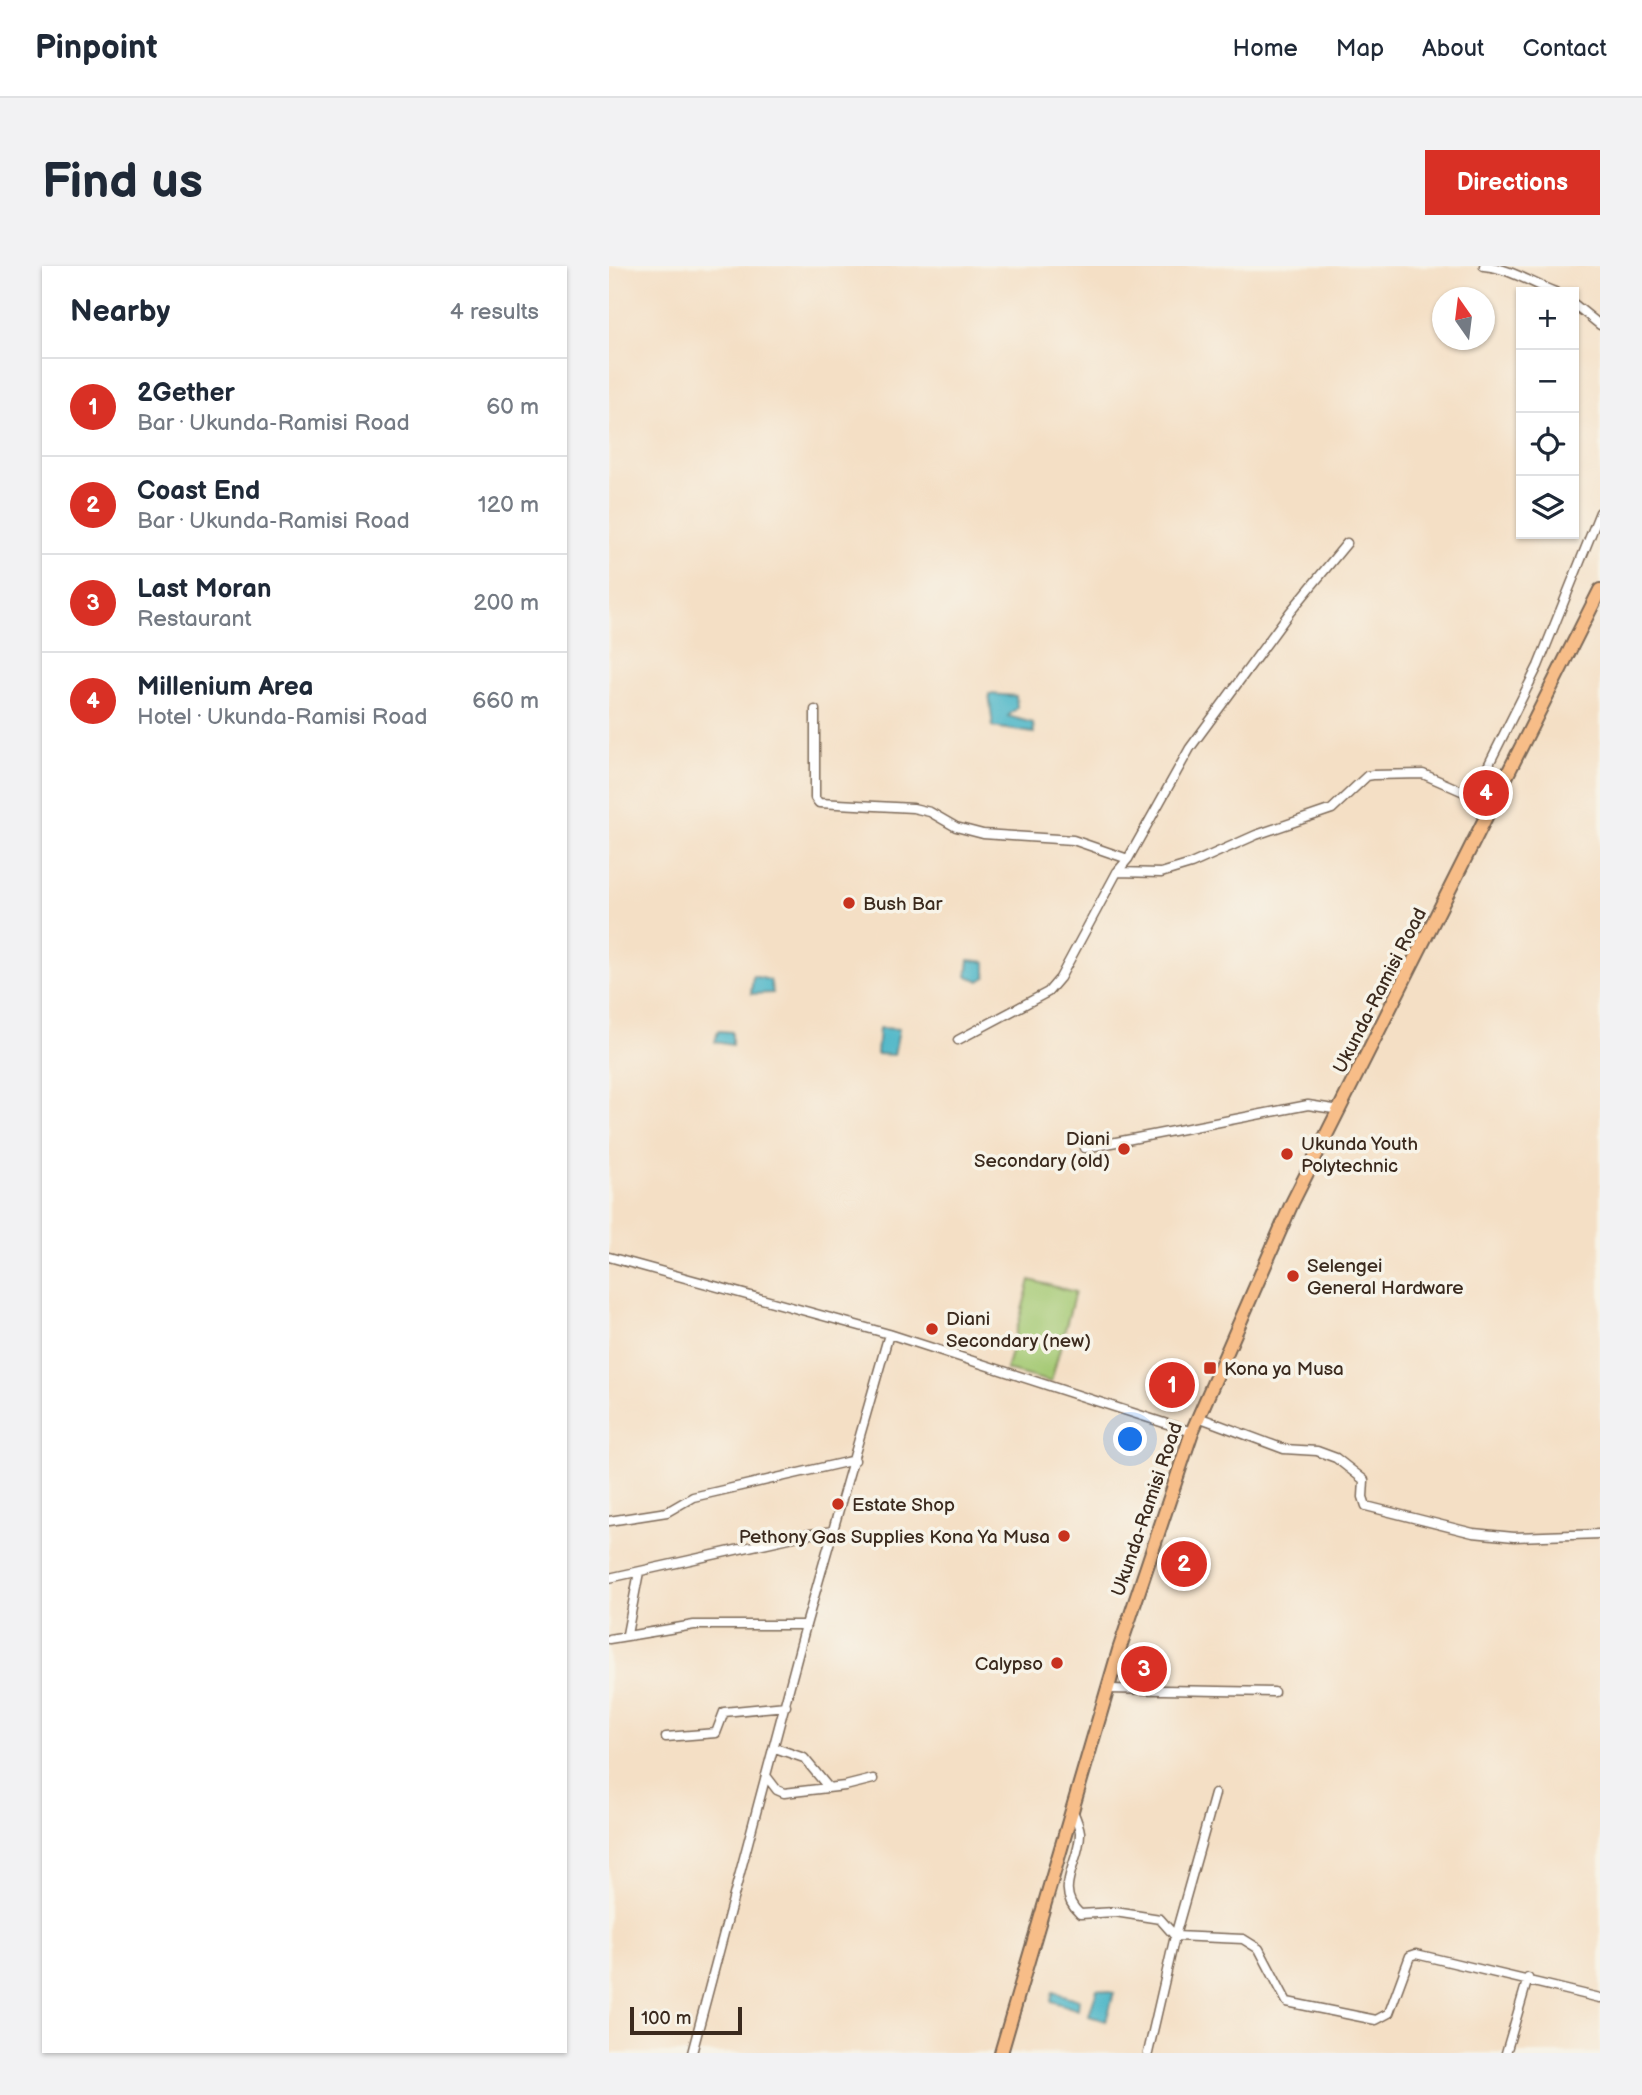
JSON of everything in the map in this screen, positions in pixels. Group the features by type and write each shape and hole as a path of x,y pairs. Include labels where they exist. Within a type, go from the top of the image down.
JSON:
{"highway":[{"name":"Ukunda-Ramisi Road","path":"1001,2053 1153,1543 1198,1417 1261,1267 1600,590"}],"street":[{"path":"1484,266 1503,268 1544,287"},
{"path":"1579,308 1600,325"},
{"path":"1473,796 1538,666 1600,512"},
{"path":"958,1040 1048,992 1060,978 1117,872 1128,859 1190,748 1290,612 1347,543"},
{"path":"815,710 815,798 819,803 913,808 930,812 956,827 983,834 1073,840 1128,859"},
{"path":"1117,872 1161,873 1191,864 1256,835 1332,809 1367,776 1423,774 1492,807"},
{"path":"1085,1147 1308,1105 1340,1110"},
{"path":"612,1260 889,1334 1192,1432"},
{"path":"692,2053 806,1625 889,1334"},
{"path":"1198,1417 1260,1443 1284,1450 1317,1451 1336,1458 1364,1480 1363,1497 1366,1506 1473,1533 1514,1537 1600,1534"},
{"path":"609,1521 667,1511 692,1497 855,1460"},
{"path":"609,1578 803,1535 834,1531"},
{"path":"627,1634 639,1572"},
{"path":"609,1639 694,1625 806,1625"},
{"path":"1108,1689 1273,1692"},
{"path":"666,1737 716,1733 725,1712 786,1706"},
{"path":"775,1748 810,1762 828,1787"},
{"path":"767,1777 777,1790 784,1793 873,1779"},
{"path":"1148,2053 1175,1936 1215,1794"},
{"path":"1072,1808 1080,1836 1066,1886 1070,1905 1080,1914 1115,1912 1160,1919 1175,1936 1243,1939 1259,1949 1287,2002 1376,2020 1389,2013 1407,1961 1416,1954 1528,1978 1600,1998"},
{"path":"1506,2053 1528,1978"}],"green space":[{"path":"1030,1280 1075,1292 1051,1382 1006,1370"}],"water":[{"path":"989,694 1016,696 1017,708 1008,716 1033,723 1034,733 993,727"},
{"path":"969,960 986,962 986,977 980,981 967,976"},
{"path":"753,976 770,980 773,993 751,994"},
{"path":"879,1028 899,1029 894,1055 877,1054"},
{"path":"718,1031 732,1032 732,1045 715,1042"},
{"path":"1097,1989 1114,1993 1106,2021 1089,2016"},
{"path":"1053,1992 1079,2000 1078,2010 1051,2001"}],"place":[{"name":"Millenium Area","path":"1486,793"},
{"name":"Bush Bar","path":"849,903"},
{"name":"Diani Secondary (old)","path":"1124,1149"},
{"name":"Ukunda Youth Polytechnic","path":"1287,1154"},
{"name":"Selengei General Hardware","path":"1293,1276"},
{"name":"Diani Secondary (new)","path":"932,1329"},
{"name":"Kona ya Musa","path":"1210,1368"},
{"name":"2Gether","path":"1172,1385"},
{"name":"Estate Shop","path":"838,1504"},
{"name":"Pethony Gas Supplies Kona Ya Musa","path":"1064,1536"},
{"name":"Coast End","path":"1184,1564"},
{"name":"Calypso","path":"1057,1663"},
{"name":"Last Moran","path":"1144,1669"}]}
